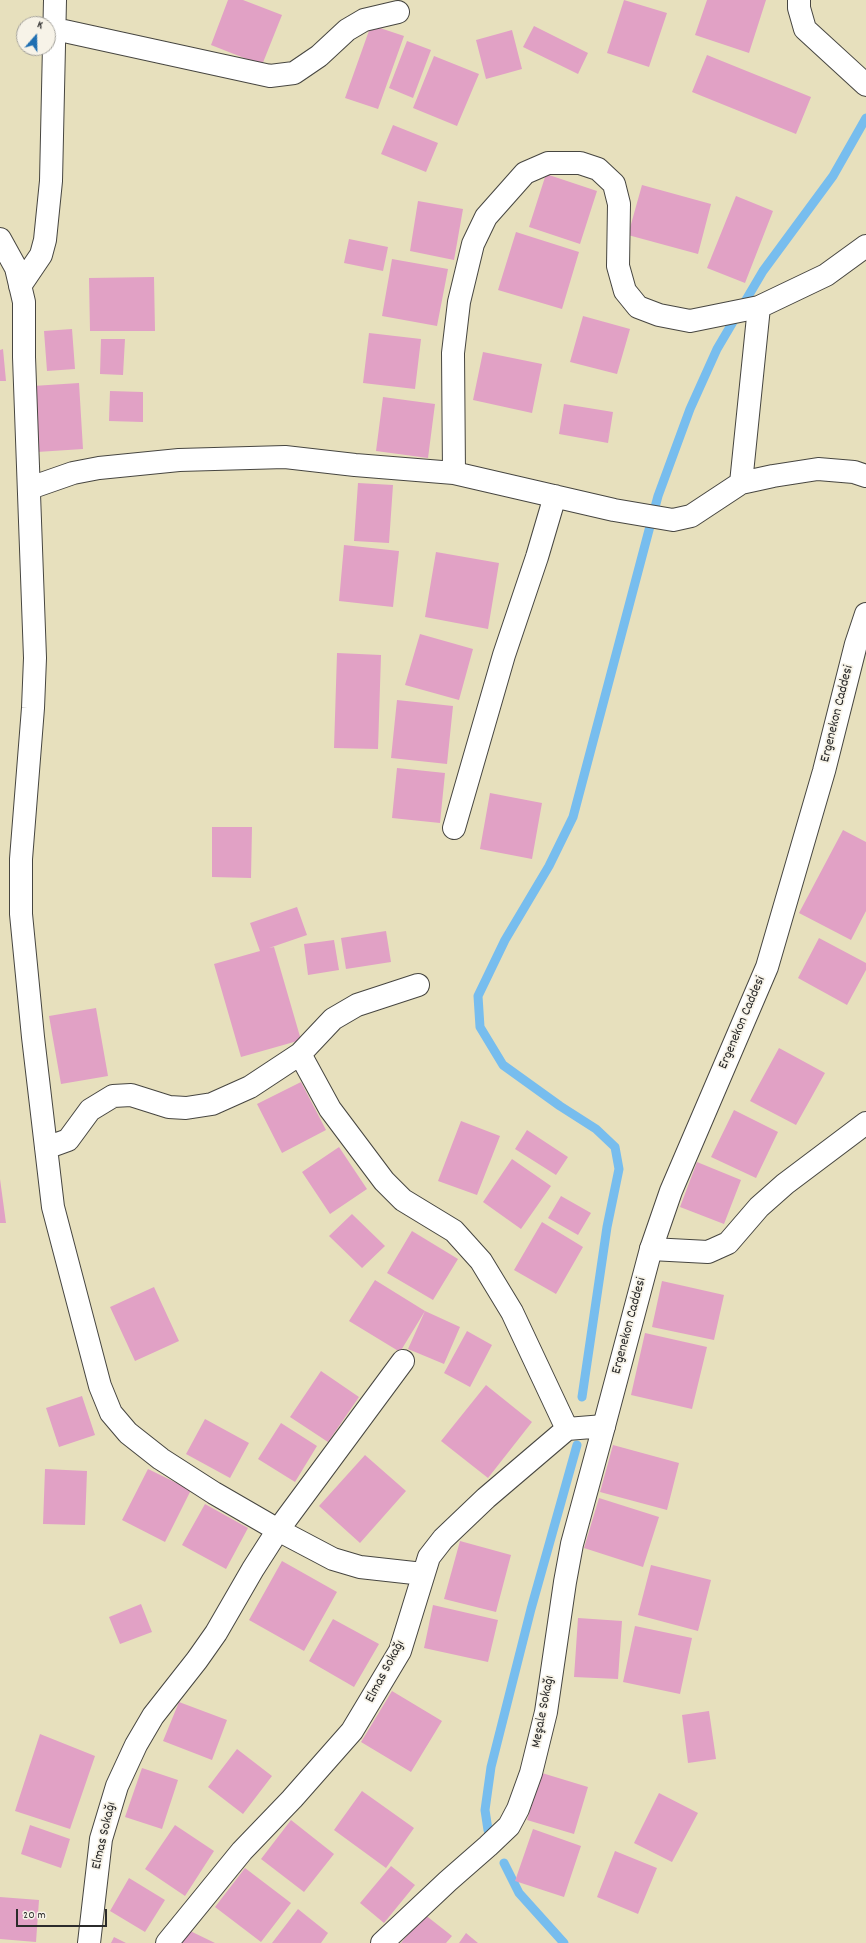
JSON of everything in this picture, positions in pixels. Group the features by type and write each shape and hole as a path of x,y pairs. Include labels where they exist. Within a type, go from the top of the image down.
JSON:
{"street":[{"path":"54,0 55,16"},
{"path":"798,0 805,29 866,85"},
{"path":"56,29 270,76 294,73 319,56 347,30 364,20 398,12"},
{"path":"20,286 41,255 46,240 51,181 54,56"},
{"path":"454,473 453,353 459,302 473,244 486,217 525,173 548,163 580,163 598,170 614,184 619,204 618,266 625,291 638,307 660,315 690,321 759,307 826,275 866,246"},
{"path":"0,239 16,268 24,302 24,357 30,488 35,658 33,708 21,859 21,914 53,1207 100,1386 111,1413 128,1433 161,1458 214,1493 278,1530 333,1559 360,1567 423,1574"},
{"path":"741,483 759,307"},
{"path":"30,488 73,473 180,460 286,457 355,466 454,473 614,510 673,520 691,516 741,483 818,469 854,472 866,476"},
{"path":"454,828 504,655 537,557 555,496"},
{"name":"Ergenekon Caddesi","path":"604,1426 651,1249 671,1191 768,967 813,808 856,644 866,614"},
{"path":"46,1148 68,1140 90,1110 113,1096 131,1095 169,1107 186,1108 212,1104 250,1087 300,1054 333,1019 357,1005 418,985"},
{"path":"300,1054 330,1109 384,1181 403,1200 454,1231 482,1261 512,1312 567,1429 604,1426"},
{"path":"651,1249 708,1252 728,1243 759,1207 769,1198 866,1123"},
{"name":"Elmas Sokağı","path":"89,1943 101,1839 117,1786 136,1745 153,1716 216,1633 253,1569 278,1530 403,1362"},
{"name":"Meşale Sokağı","path":"382,1943 442,1886 509,1826 518,1809 531,1773 546,1712 564,1582 572,1544 604,1426"},
{"name":"Elmas Sokağı","path":"167,1943 242,1851 303,1787 352,1732 400,1651 429,1558 459,1523 567,1429"}],"building":[{"path":"228,0 243,0 282,15 262,65 211,45"},
{"path":"624,0 667,13 649,67 607,53"},
{"path":"707,0 766,0 749,53 695,35"},
{"path":"371,25 404,36 378,109 345,98"},
{"path":"534,26 588,53 578,74 523,47"},
{"path":"512,30 522,69 486,79 476,40"},
{"path":"407,41 431,50 413,98 389,88"},
{"path":"707,55 811,97 796,134 692,92"},
{"path":"434,56 479,74 457,126 413,108"},
{"path":"393,125 438,143 426,172 381,154"},
{"path":"546,174 597,191 580,244 529,227"},
{"path":"642,185 711,204 698,254 628,235"},
{"path":"736,196 773,211 745,283 707,268"},
{"path":"418,201 463,209 454,260 410,251"},
{"path":"516,232 579,252 562,309 498,290"},
{"path":"349,239 388,247 383,271 344,263"},
{"path":"392,259 448,269 437,326 382,316"},
{"path":"154,277 155,331 90,331 89,278"},
{"path":"583,316 630,329 617,374 570,362"},
{"path":"72,329 75,369 47,371 44,331"},
{"path":"369,333 421,339 415,389 363,383"},
{"path":"101,339 125,339 123,375 100,374"},
{"path":"3,349 6,381 0,381 0,350"},
{"path":"483,352 542,364 532,413 473,400"},
{"path":"79,383 83,449 37,452 33,386"},
{"path":"110,391 143,392 143,422 109,421"},
{"path":"383,397 435,404 428,458 376,451"},
{"path":"564,404 613,412 608,443 559,434"},
{"path":"358,483 393,485 389,543 354,541"},
{"path":"344,545 399,551 393,607 339,601"},
{"path":"436,552 499,563 488,629 425,617"},
{"path":"420,634 473,649 459,700 405,685"},
{"path":"337,653 381,655 378,749 334,748"},
{"path":"397,700 453,706 447,764 391,758"},
{"path":"397,768 445,773 440,823 392,818"},
{"path":"490,793 542,803 532,859 480,849"},
{"path":"212,827 252,827 251,878 212,877"},
{"path":"843,830 866,842 866,911 851,940 799,913"},
{"path":"297,907 307,935 269,948 274,947 301,1040 241,1057 214,964 260,951 250,923"},
{"path":"386,931 391,962 346,969 341,938"},
{"path":"819,938 866,963 866,970 847,1005 798,978"},
{"path":"334,940 339,970 308,975 304,944"},
{"path":"96,1008 108,1076 61,1084 49,1016"},
{"path":"779,1048 825,1073 796,1125 750,1101"},
{"path":"301,1082 326,1130 282,1153 257,1104"},
{"path":"734,1110 778,1132 756,1178 711,1157"},
{"path":"461,1121 500,1136 477,1195 438,1181"},
{"path":"527,1130 568,1157 556,1175 515,1149"},
{"path":"339,1147 367,1189 330,1214 302,1172"},
{"path":"512,1159 551,1186 521,1229 483,1202"},
{"path":"697,1162 741,1180 724,1224 680,1207"},
{"path":"0,1179 6,1223 0,1223"},
{"path":"561,1196 591,1213 578,1235 548,1218"},
{"path":"352,1214 385,1246 362,1268 329,1236"},
{"path":"542,1222 583,1247 556,1294 514,1270"},
{"path":"412,1231 458,1259 433,1300 387,1273"},
{"path":"375,1280 425,1311 400,1352 349,1321"},
{"path":"662,1281 724,1295 714,1340 652,1327"},
{"path":"154,1287 179,1341 135,1361 110,1307"},
{"path":"425,1311 460,1327 444,1364 408,1349"},
{"path":"467,1331 492,1345 470,1387 444,1373"},
{"path":"645,1333 707,1347 692,1409 631,1395"},
{"path":"321,1371 359,1397 328,1442 290,1417"},
{"path":"486,1385 532,1422 488,1478 441,1441"},
{"path":"82,1396 95,1435 59,1447 46,1408"},
{"path":"205,1419 249,1443 230,1478 186,1454"},
{"path":"281,1423 317,1446 295,1482 258,1459"},
{"path":"613,1445 679,1463 667,1510 600,1492"},
{"path":"365,1455 406,1491 360,1543 319,1506"},
{"path":"45,1469 87,1471 85,1525 43,1524"},
{"path":"148,1469 191,1490 165,1542 122,1520"},
{"path":"599,1498 659,1517 643,1567 584,1548"},
{"path":"205,1504 248,1528 226,1569 182,1545"},
{"path":"460,1541 511,1555 496,1612 444,1599"},
{"path":"282,1561 337,1592 304,1651 249,1620"},
{"path":"651,1565 711,1580 698,1631 638,1615"},
{"path":"141,1604 152,1632 120,1644 109,1617"},
{"path":"433,1605 498,1620 488,1662 424,1648"},
{"path":"578,1618 622,1621 618,1679 574,1677"},
{"path":"333,1619 379,1644 354,1687 309,1661"},
{"path":"635,1626 692,1638 680,1694 623,1682"},
{"path":"392,1691 442,1721 411,1772 361,1742"},
{"path":"179,1702 227,1720 212,1760 163,1741"},
{"path":"709,1711 716,1759 688,1763 682,1715"},
{"path":"40,1734 95,1756 70,1829 15,1811"},
{"path":"237,1749 272,1776 243,1814 208,1787"},
{"path":"142,1768 178,1780 162,1829 125,1817"},
{"path":"542,1773 588,1787 574,1834 527,1820"},
{"path":"362,1791 414,1828 386,1868 334,1830"},
{"path":"659,1793 698,1813 672,1862 634,1843"},
{"path":"291,1820 334,1854 304,1892 261,1859"},
{"path":"30,1825 70,1839 61,1868 21,1854"},
{"path":"175,1825 214,1851 185,1896 145,1869"},
{"path":"533,1829 581,1846 564,1897 515,1881"},
{"path":"615,1851 657,1868 638,1914 597,1897"},
{"path":"391,1866 415,1885 384,1923 360,1903"},
{"path":"245,1868 291,1903 261,1942 215,1907"},
{"path":"129,1878 165,1900 145,1932 110,1911"},
{"path":"0,1897 39,1900 36,1942 0,1939"},
{"path":"298,1909 328,1933 321,1943 272,1943"},
{"path":"424,1914 452,1936 446,1943 401,1943"},
{"path":"184,1928 215,1943 177,1943"},
{"path":"466,1933 478,1943 459,1943"},
{"path":"114,1937 126,1943 111,1943"}],"waterway":[{"path":"582,1397 607,1227 619,1169 615,1147 596,1129 560,1106 503,1065 480,1027 478,996 505,940 549,866 573,817 658,496 690,409 717,349 763,271 833,176 866,118"},
{"path":"488,1830 485,1810 491,1767 531,1609 577,1445"},
{"path":"504,1863 519,1893 564,1943"}]}
